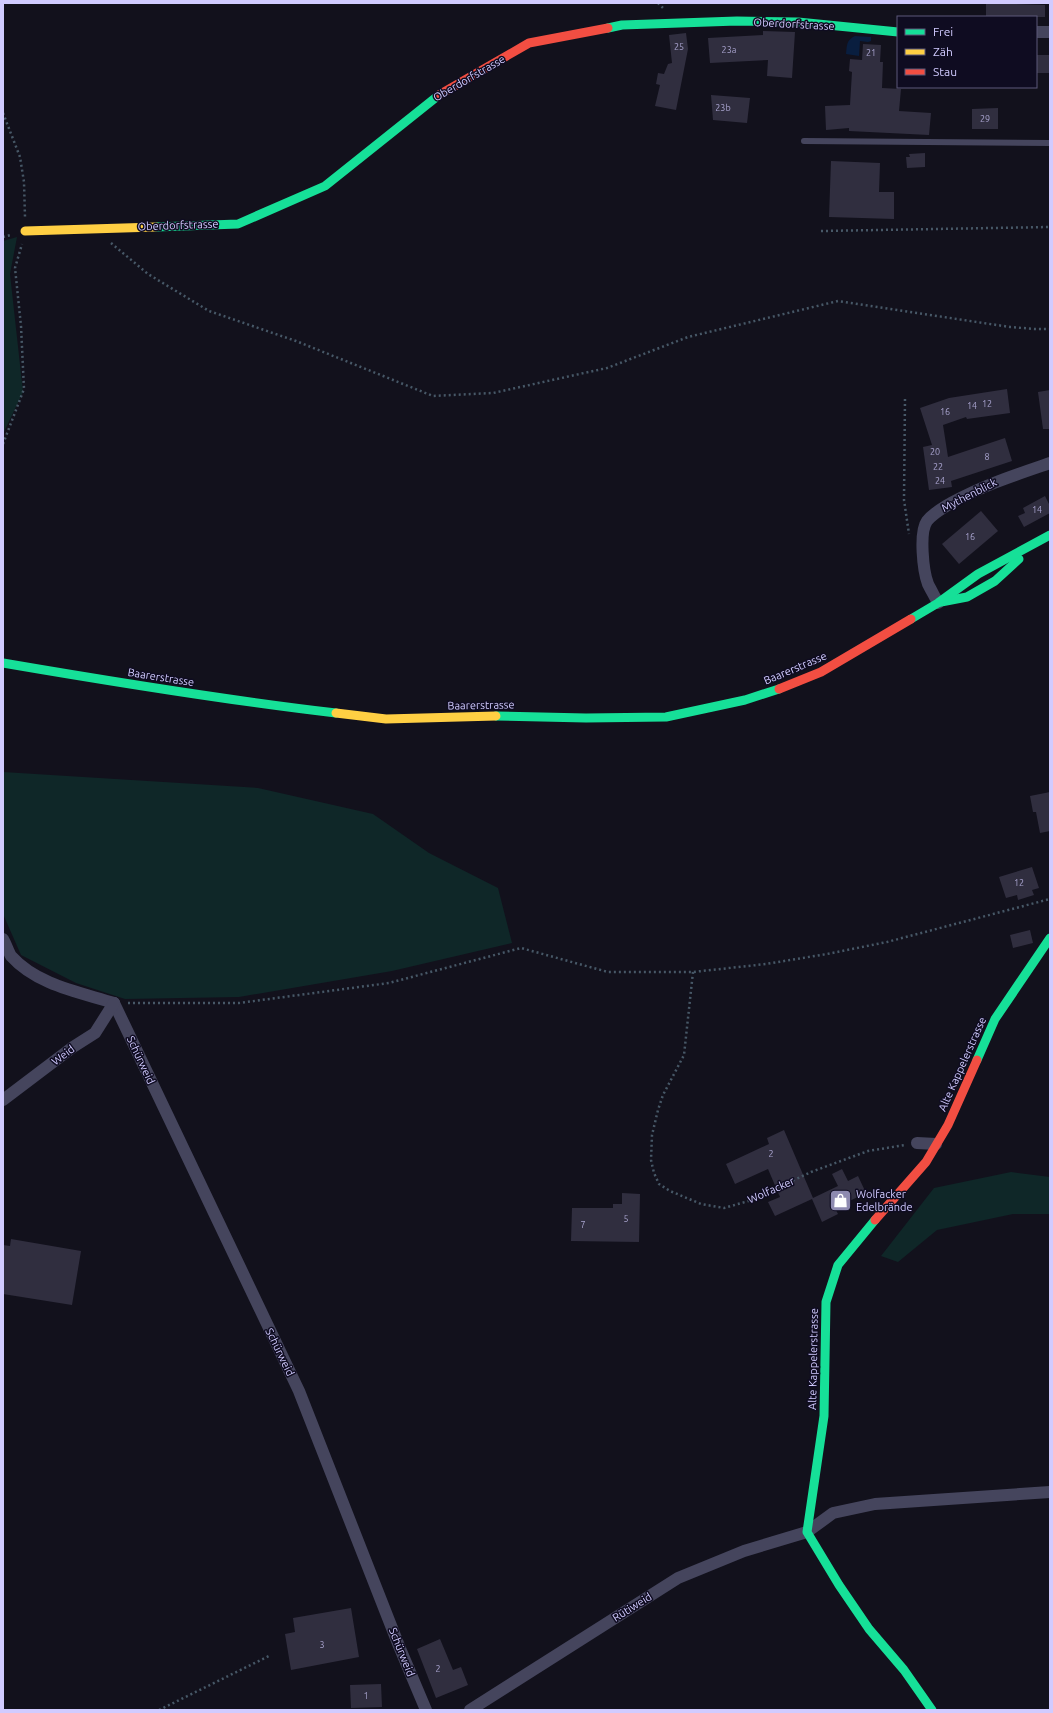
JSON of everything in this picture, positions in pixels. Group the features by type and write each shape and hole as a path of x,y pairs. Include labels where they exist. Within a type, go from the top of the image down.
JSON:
{"street":[{"name":"Oberdorfstrasse","path":"25,231 238,224 325,186 437,96 530,43 622,25 737,21 798,22 897,32"},
{"name":"Mythenblick","path":"938,603 928,583 924,564 923,536 926,522 937,511 972,491 995,481 1050,463"},
{"name":"Baarerstrasse","path":"938,603 967,597 995,581 1047,537"},
{"name":"Baarerstrasse","path":"3,663 100,680 266,705 386,719 508,716 586,718 666,717 744,700 782,688 821,672 938,603 953,589 1017,552 1047,537"},
{"name":"Alte Kappelerstrasse","path":"807,1532 824,1416 826,1302 838,1265 857,1240 926,1162 948,1125 995,1019 1050,938"},
{"path":"3,939 11,955 34,975 60,986 114,1003"},
{"name":"Weid","path":"3,1100 73,1047 95,1033 114,1003"},
{"name":"Schürweid","path":"114,1003 299,1391 399,1646 426,1710"},
{"path":"917,1143 936,1144"},
{"name":"Rütiweid","path":"470,1710 678,1578 744,1551 807,1532 833,1513 875,1504 1050,1492"},
{"path":"807,1532 839,1585 869,1629 904,1670 932,1710"}],"lane":[{"path":"804,141 1050,143"}],"path":[{"path":"3,113 20,157 24,182 25,231 15,268 21,326 24,389 3,444"},
{"path":"821,231 1050,227"},
{"path":"93,228 148,274 209,311 296,341 432,396 493,393 606,368 688,337 838,301 1010,327 1035,330 1050,329"},
{"path":"905,399 904,500 910,535"},
{"path":"114,1003 239,1003 389,983 521,948 608,972 693,972 766,964 887,942 1050,898"},
{"name":"Wolfacker","path":"693,972 684,1055 663,1095 652,1134 651,1160 654,1173 659,1184 670,1191 701,1204 724,1208 752,1200 811,1172 868,1151 917,1143"},
{"path":"159,1710 271,1655"}],"green space":[{"path":"17,237 10,274 23,392 3,434 3,241"},
{"path":"3,772 258,788 373,814 429,853 498,888 512,943 392,971 239,997 125,999 76,983 21,955 3,914"},
{"path":"1011,1172 1050,1177 1050,1214 1013,1214 937,1230 898,1262 881,1256 934,1188"}],"water":[{"path":"855,36 871,37 871,41 860,41 859,56 846,54 848,41"}],"building":[{"path":"986,3 1045,5 1045,17 986,16"},
{"path":"763,31 795,32 792,78 767,76 768,60 710,63 708,38 763,35"},
{"path":"686,33 688,49 676,110 655,106 660,85 656,84 658,73 664,74 668,64 672,63 669,35"},
{"path":"863,44 881,45 880,62 883,62 882,88 901,89 899,111 931,113 929,135 849,131 849,128 826,130 825,106 850,105 852,72 849,71 850,59 862,60"},
{"path":"1037,55 1050,55 1049,73 1037,73"},
{"path":"711,95 750,98 747,123 713,120"},
{"path":"998,108 998,129 972,129 972,109"},
{"path":"925,153 925,167 907,168 906,157 910,157 909,154"},
{"path":"831,161 880,163 879,192 894,192 894,219 829,217"},
{"path":"1007,389 1010,413 967,419 966,417 943,425 948,457 1005,438 1012,461 951,481 952,487 929,490 923,447 932,445 920,408 949,398"},
{"path":"1050,390 1050,429 1043,429 1038,392"},
{"path":"1045,496 1050,506 1050,513 1024,527 1018,516 1025,513 1023,508"},
{"path":"981,511 998,531 959,564 942,544"},
{"path":"1050,792 1050,831 1040,833 1036,812 1033,812 1030,796"},
{"path":"1032,867 1039,888 1032,890 1034,895 1018,900 1017,895 1006,898 999,877"},
{"path":"1030,930 1033,943 1013,948 1010,935"},
{"path":"784,1130 813,1198 838,1186 832,1174 842,1169 848,1181 858,1176 866,1193 835,1208 838,1214 822,1222 812,1199 775,1216 768,1202 780,1197 768,1169 735,1184 726,1164 769,1144 767,1138"},
{"path":"622,1193 640,1194 639,1242 571,1241 572,1208 613,1208 613,1204 622,1204"},
{"path":"11,1239 81,1251 72,1305 3,1294 3,1245 10,1246"},
{"path":"351,1608 359,1657 291,1670 285,1634 295,1632 293,1618"},
{"path":"440,1639 453,1670 461,1667 468,1685 436,1698 417,1649"},
{"path":"381,1684 382,1707 351,1708 350,1685"}],"traffic: fast":[{"path":"608,28 622,25 737,21 798,22 897,32"},
{"path":"156,227 238,224 325,186 439,95"},
{"path":"911,619 938,603 978,574 1050,535"},
{"path":"941,602 967,597 995,581 1019,559"},
{"path":"3,663 169,690 336,713"},
{"path":"496,716 586,718 666,717 745,700 779,689"},
{"path":"977,1060 995,1019 1050,938"},
{"path":"875,1220 838,1265 826,1302 824,1416 807,1532 839,1585 869,1629 904,1670 932,1710"}],"traffic: slow":[{"path":"25,231 156,227"},
{"path":"336,713 386,719 496,716"}],"traffic: jam":[{"path":"439,95 529,43 608,28"},
{"path":"779,689 821,672 911,619"},
{"path":"875,1220 926,1162 948,1125 977,1060"}],"place":[{"name":"Wolfacker Edelbrände","path":"840,1200"}]}
